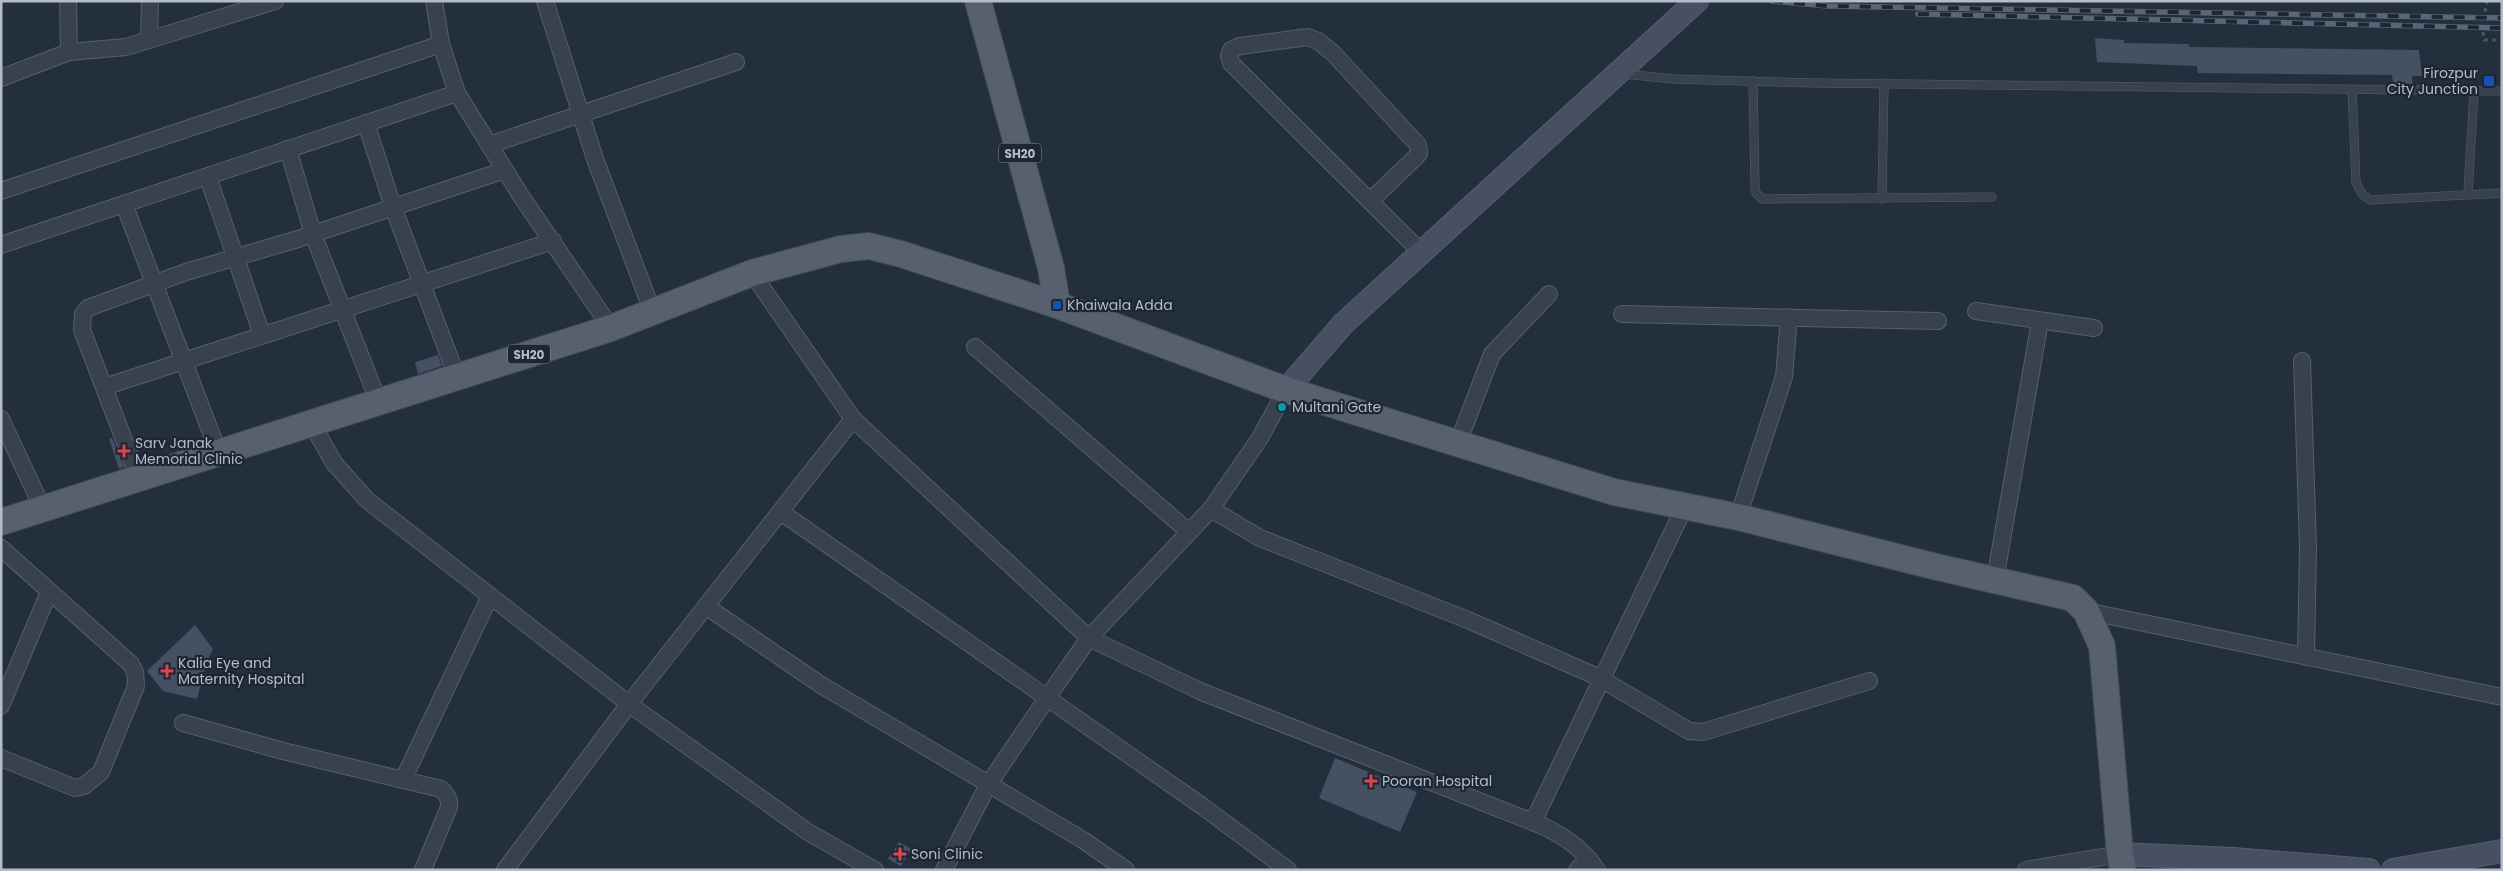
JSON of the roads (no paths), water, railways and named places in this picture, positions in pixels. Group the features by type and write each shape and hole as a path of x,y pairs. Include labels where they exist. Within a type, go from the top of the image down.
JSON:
{"main road":[{"name":"SH20","path":"1,522 611,328 752,273 841,249 869,246 901,254 1057,305 1051,268 978,1"},
{"path":"1057,305 1286,390 1614,492 1738,517 2073,598 2086,611 2102,646 2122,862"}],"street":[{"path":"68,1 69,52"},
{"path":"149,40 150,1"},
{"path":"1,78 69,52 115,50 149,40 243,6 275,1"},
{"path":"434,1 440,44 457,93 505,170 611,328"},
{"path":"545,1 595,159 653,313"},
{"path":"944,870 988,785 1089,638 1211,509 1260,438 1286,390 1343,324 1697,1"},
{"path":"1370,201 1416,157 1419,149 1418,145 1346,67 1318,41 1308,37 1240,46 1231,50 1228,56 1231,63 1421,252"},
{"path":"1,191 440,44"},
{"path":"489,144 736,62"},
{"path":"1,245 457,93"},
{"path":"366,124 393,207 457,377"},
{"path":"288,149 314,234 379,403"},
{"path":"139,479 82,330 83,314 88,308 153,283 314,234 505,170"},
{"path":"208,177 262,335"},
{"path":"124,204 219,454"},
{"path":"104,387 553,241"},
{"path":"752,273 853,419 1089,638 1202,692 1534,822 1565,837 1593,864 1576,870"},
{"path":"1458,443 1496,348 1549,294"},
{"path":"1976,311 2094,328"},
{"path":"1622,314 1938,321"},
{"path":"1738,517 1784,378 1789,317"},
{"path":"1995,580 2040,321"},
{"path":"975,347 1189,532"},
{"path":"2302,361 2308,538 2306,657"},
{"path":"1,419 43,510"},
{"path":"506,870 629,704 782,512 853,419"},
{"path":"312,424 334,463 367,500 629,704 808,832 875,870"},
{"path":"1534,822 1604,680 1685,506"},
{"path":"1211,509 1260,538 1468,620 1604,680 1688,731 1702,732 1869,681"},
{"path":"782,512 1288,870"},
{"path":"1,548 131,664 135,672 136,686 101,772 84,786 76,788 1,758"},
{"path":"1,706 49,592"},
{"path":"402,780 490,596"},
{"path":"707,607 821,685 1083,840 1126,870"},
{"path":"2086,611 2502,697"},
{"path":"183,723 440,789 450,801 424,870"},
{"path":"2393,870 2502,850"},
{"path":"2026,870 2122,862 2233,859 2369,870"}],"lane":[{"path":"1618,73 1674,79 1753,81 2502,91"},
{"path":"1753,81 1754,187 1759,198 1766,200 1992,197"},
{"path":"1882,199 1884,83"},
{"path":"2352,89 2356,182 2366,198 2370,200 2468,193 2502,193"},
{"path":"2468,193 2474,91"}],"railway":[{"path":"1772,1 1828,6 2502,18"},
{"path":"1918,14 2502,28"}],"place":[{"name":"Firozpur City Junction","path":"2489,81"},
{"name":"Khaiwala Adda","path":"1057,305"},
{"name":"Multani Gate","path":"1282,407"},
{"name":"Sarv Janak Memorial Clinic","path":"124,451"},
{"name":"Kalia Eye and Maternity Hospital","path":"167,671"},
{"name":"Pooran Hospital","path":"1371,781"},
{"name":"Soni Clinic","path":"900,854"}]}
